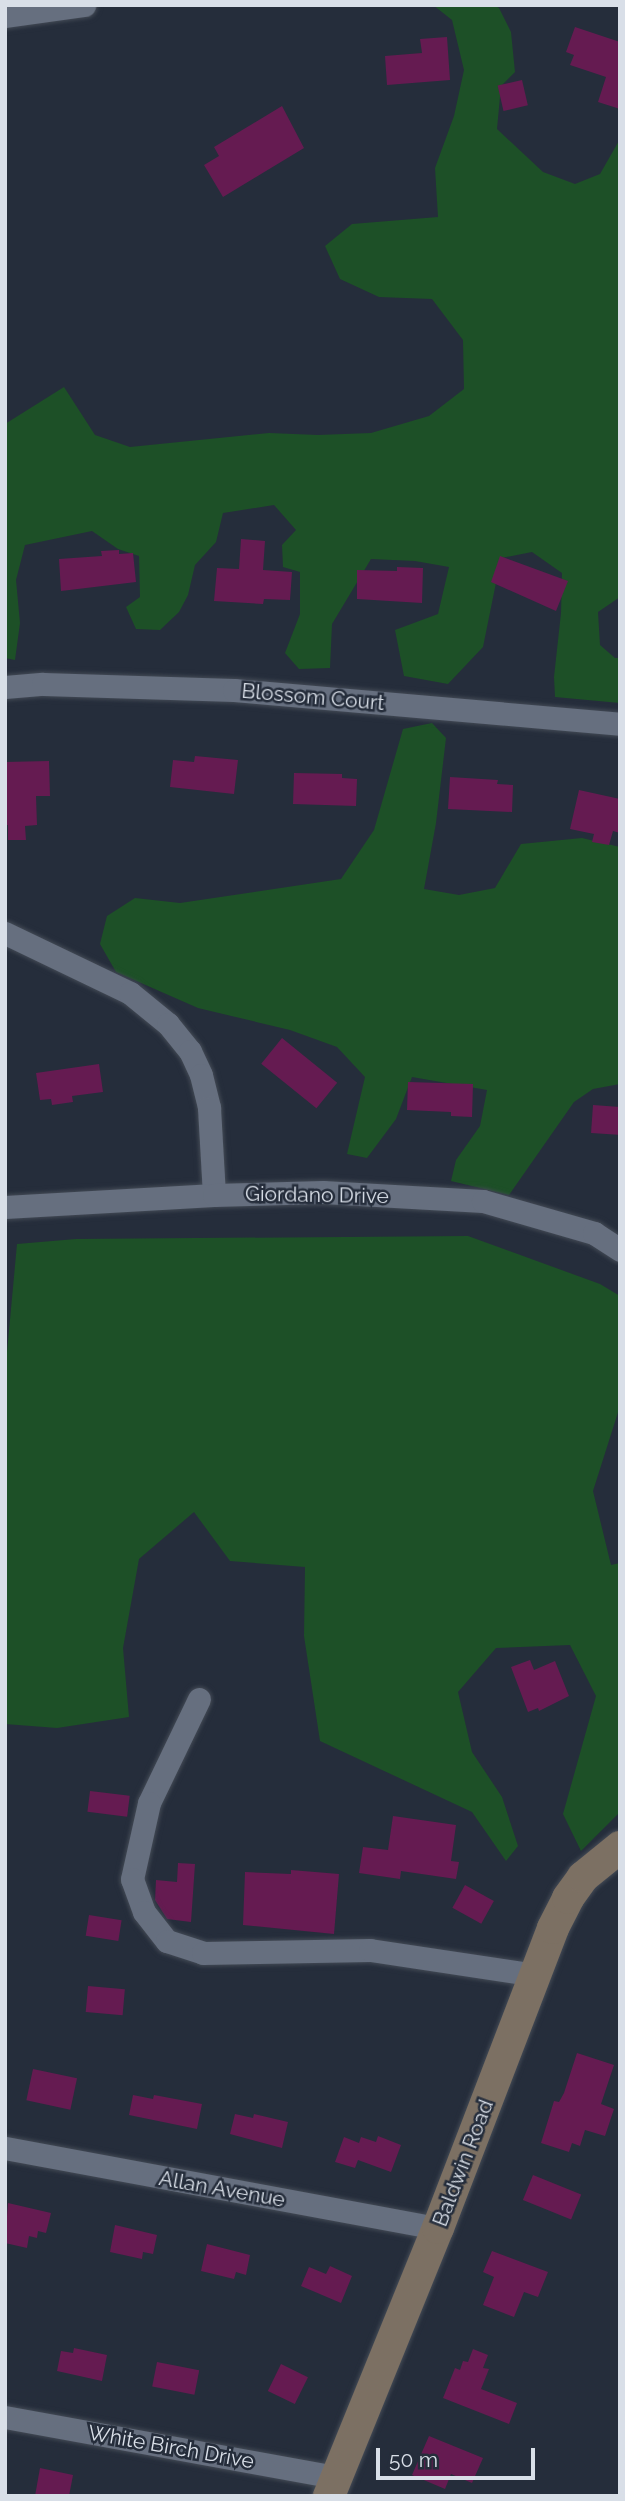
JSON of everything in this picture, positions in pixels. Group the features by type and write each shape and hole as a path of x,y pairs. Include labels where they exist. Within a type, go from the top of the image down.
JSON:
{"street":[{"path":"5,16 84,5"},
{"name":"Blossom Court","path":"5,687 43,684 234,690 620,724"},
{"path":"5,933 130,993 168,1024 190,1051 209,1108 214,1195"},
{"name":"Giordano Drive","path":"5,1207 214,1195 323,1192 483,1202 594,1233 620,1250"},
{"path":"199,1699 149,1803 132,1879 144,1912 167,1941 203,1953 370,1950 535,1975"},
{"name":"Baldwin Road","path":"332,2486 438,2228 535,1975 568,1898 583,1877 620,1847"},
{"name":"Allan Avenue","path":"5,2148 438,2228"},
{"name":"White Birch Drive","path":"5,2417 332,2486"}],"green space":[{"path":"433,5 494,5 499,8 511,32 515,72 501,86 497,129 543,172 575,184 600,174 620,139 620,597 598,612 600,645 615,658 620,658 620,703 555,697 554,677 562,573 532,552 501,558 483,647 448,684 404,676 395,630 438,614 449,567 415,561 371,559 332,624 330,668 299,669 285,653 300,614 300,572 283,567 282,545 296,530 274,505 223,513 216,542 195,565 188,595 179,612 160,630 136,629 126,607 140,597 139,556 118,549 92,531 25,545 16,580 20,623 15,660 5,658 5,424 64,387 95,435 130,447 269,433 371,433 429,416 464,389 463,340 432,299 379,297 340,279 325,246 352,224 438,217 435,168 454,116 464,70 452,20"},
{"path":"432,723 446,738 436,823 424,889 459,895 495,888 521,844 582,838 620,847 620,1084 593,1089 574,1102 509,1195 451,1181 456,1160 480,1126 487,1090 412,1077 396,1119 367,1158 347,1154 365,1077 337,1047 290,1030 198,1008 116,972 100,944 107,916 135,898 180,903 341,879 374,830 403,729"},
{"path":"468,1236 600,1284 620,1296 620,1406 593,1491 611,1565 620,1563 620,1812 581,1851 563,1814 596,1696 570,1645 496,1648 458,1692 472,1752 502,1797 518,1846 506,1861 472,1812 320,1741 304,1636 305,1567 230,1561 194,1512 139,1559 123,1648 129,1717 57,1728 5,1724 5,1374 17,1244 76,1239"}],"building":[{"path":"575,27 620,42 620,109 598,102 606,77 570,65 574,55 566,52"},
{"path":"447,37 450,80 387,85 385,56 422,53 420,39"},
{"path":"522,80 528,105 503,111 498,86"},
{"path":"282,106 304,148 223,197 204,165 219,156 214,147"},
{"path":"241,539 265,541 263,570 292,572 290,600 264,599 263,604 214,601 217,568 239,569"},
{"path":"119,550 119,554 133,553 136,582 61,591 59,559 102,556 101,551"},
{"path":"500,556 568,581 556,611 491,582"},
{"path":"397,567 423,568 422,603 357,599 357,570 397,571"},
{"path":"195,756 238,760 234,794 170,787 173,760 194,762"},
{"path":"49,761 50,796 36,796 37,825 25,826 26,840 8,840 8,825 5,825 5,762"},
{"path":"294,773 342,774 342,778 357,779 356,806 293,804"},
{"path":"450,777 498,780 497,784 513,785 512,812 448,809"},
{"path":"579,790 620,799 620,833 613,831 609,845 592,842 594,834 570,829"},
{"path":"282,1038 337,1083 316,1108 261,1064"},
{"path":"99,1064 103,1092 72,1096 73,1102 52,1105 51,1099 40,1100 36,1073"},
{"path":"408,1082 473,1084 472,1117 451,1116 451,1112 407,1110"},
{"path":"593,1105 620,1107 618,1135 591,1133"},
{"path":"530,1660 534,1670 555,1661 569,1696 539,1711 538,1708 528,1712 511,1667"},
{"path":"90,1791 130,1796 127,1817 87,1812"},
{"path":"393,1816 456,1825 451,1861 459,1862 456,1879 401,1871 400,1879 359,1873 363,1847 388,1850"},
{"path":"178,1863 195,1864 191,1922 167,1919 155,1900 156,1880 177,1882"},
{"path":"291,1870 339,1874 334,1934 243,1925 245,1872 291,1874"},
{"path":"465,1885 494,1901 481,1924 452,1908"},
{"path":"89,1915 122,1920 118,1941 86,1936"},
{"path":"88,1986 125,1989 123,2015 86,2012"},
{"path":"577,2053 614,2065 601,2104 614,2109 605,2136 585,2130 580,2146 572,2143 569,2152 541,2143 554,2101 559,2102 564,2093"},
{"path":"33,2069 77,2078 70,2110 26,2100"},
{"path":"133,2095 153,2099 154,2095 202,2104 197,2129 129,2115"},
{"path":"235,2114 253,2118 254,2114 288,2122 282,2148 230,2134"},
{"path":"378,2136 401,2145 391,2172 358,2160 355,2168 335,2162 344,2137 359,2143 361,2137 376,2142"},
{"path":"533,2175 581,2194 571,2220 523,2200"},
{"path":"8,2203 51,2213 46,2233 38,2231 37,2238 29,2236 27,2248 5,2243"},
{"path":"115,2225 157,2235 153,2254 143,2252 142,2259 110,2252"},
{"path":"207,2244 250,2255 246,2275 236,2272 234,2279 201,2271"},
{"path":"492,2251 548,2272 538,2297 524,2292 514,2317 483,2305 494,2277 483,2272"},
{"path":"330,2266 352,2276 341,2303 301,2286 309,2267 326,2274"},
{"path":"74,2348 107,2355 102,2381 57,2371 61,2351 73,2353"},
{"path":"473,2349 488,2355 483,2368 489,2369 481,2389 517,2403 509,2424 443,2398 455,2368 460,2370 463,2361 468,2362"},
{"path":"157,2362 199,2370 194,2395 152,2387"},
{"path":"281,2364 308,2377 295,2404 268,2391"},
{"path":"429,2436 483,2458 472,2483 451,2474 445,2489 412,2475"},
{"path":"40,2468 73,2475 69,2496 35,2496"}]}
